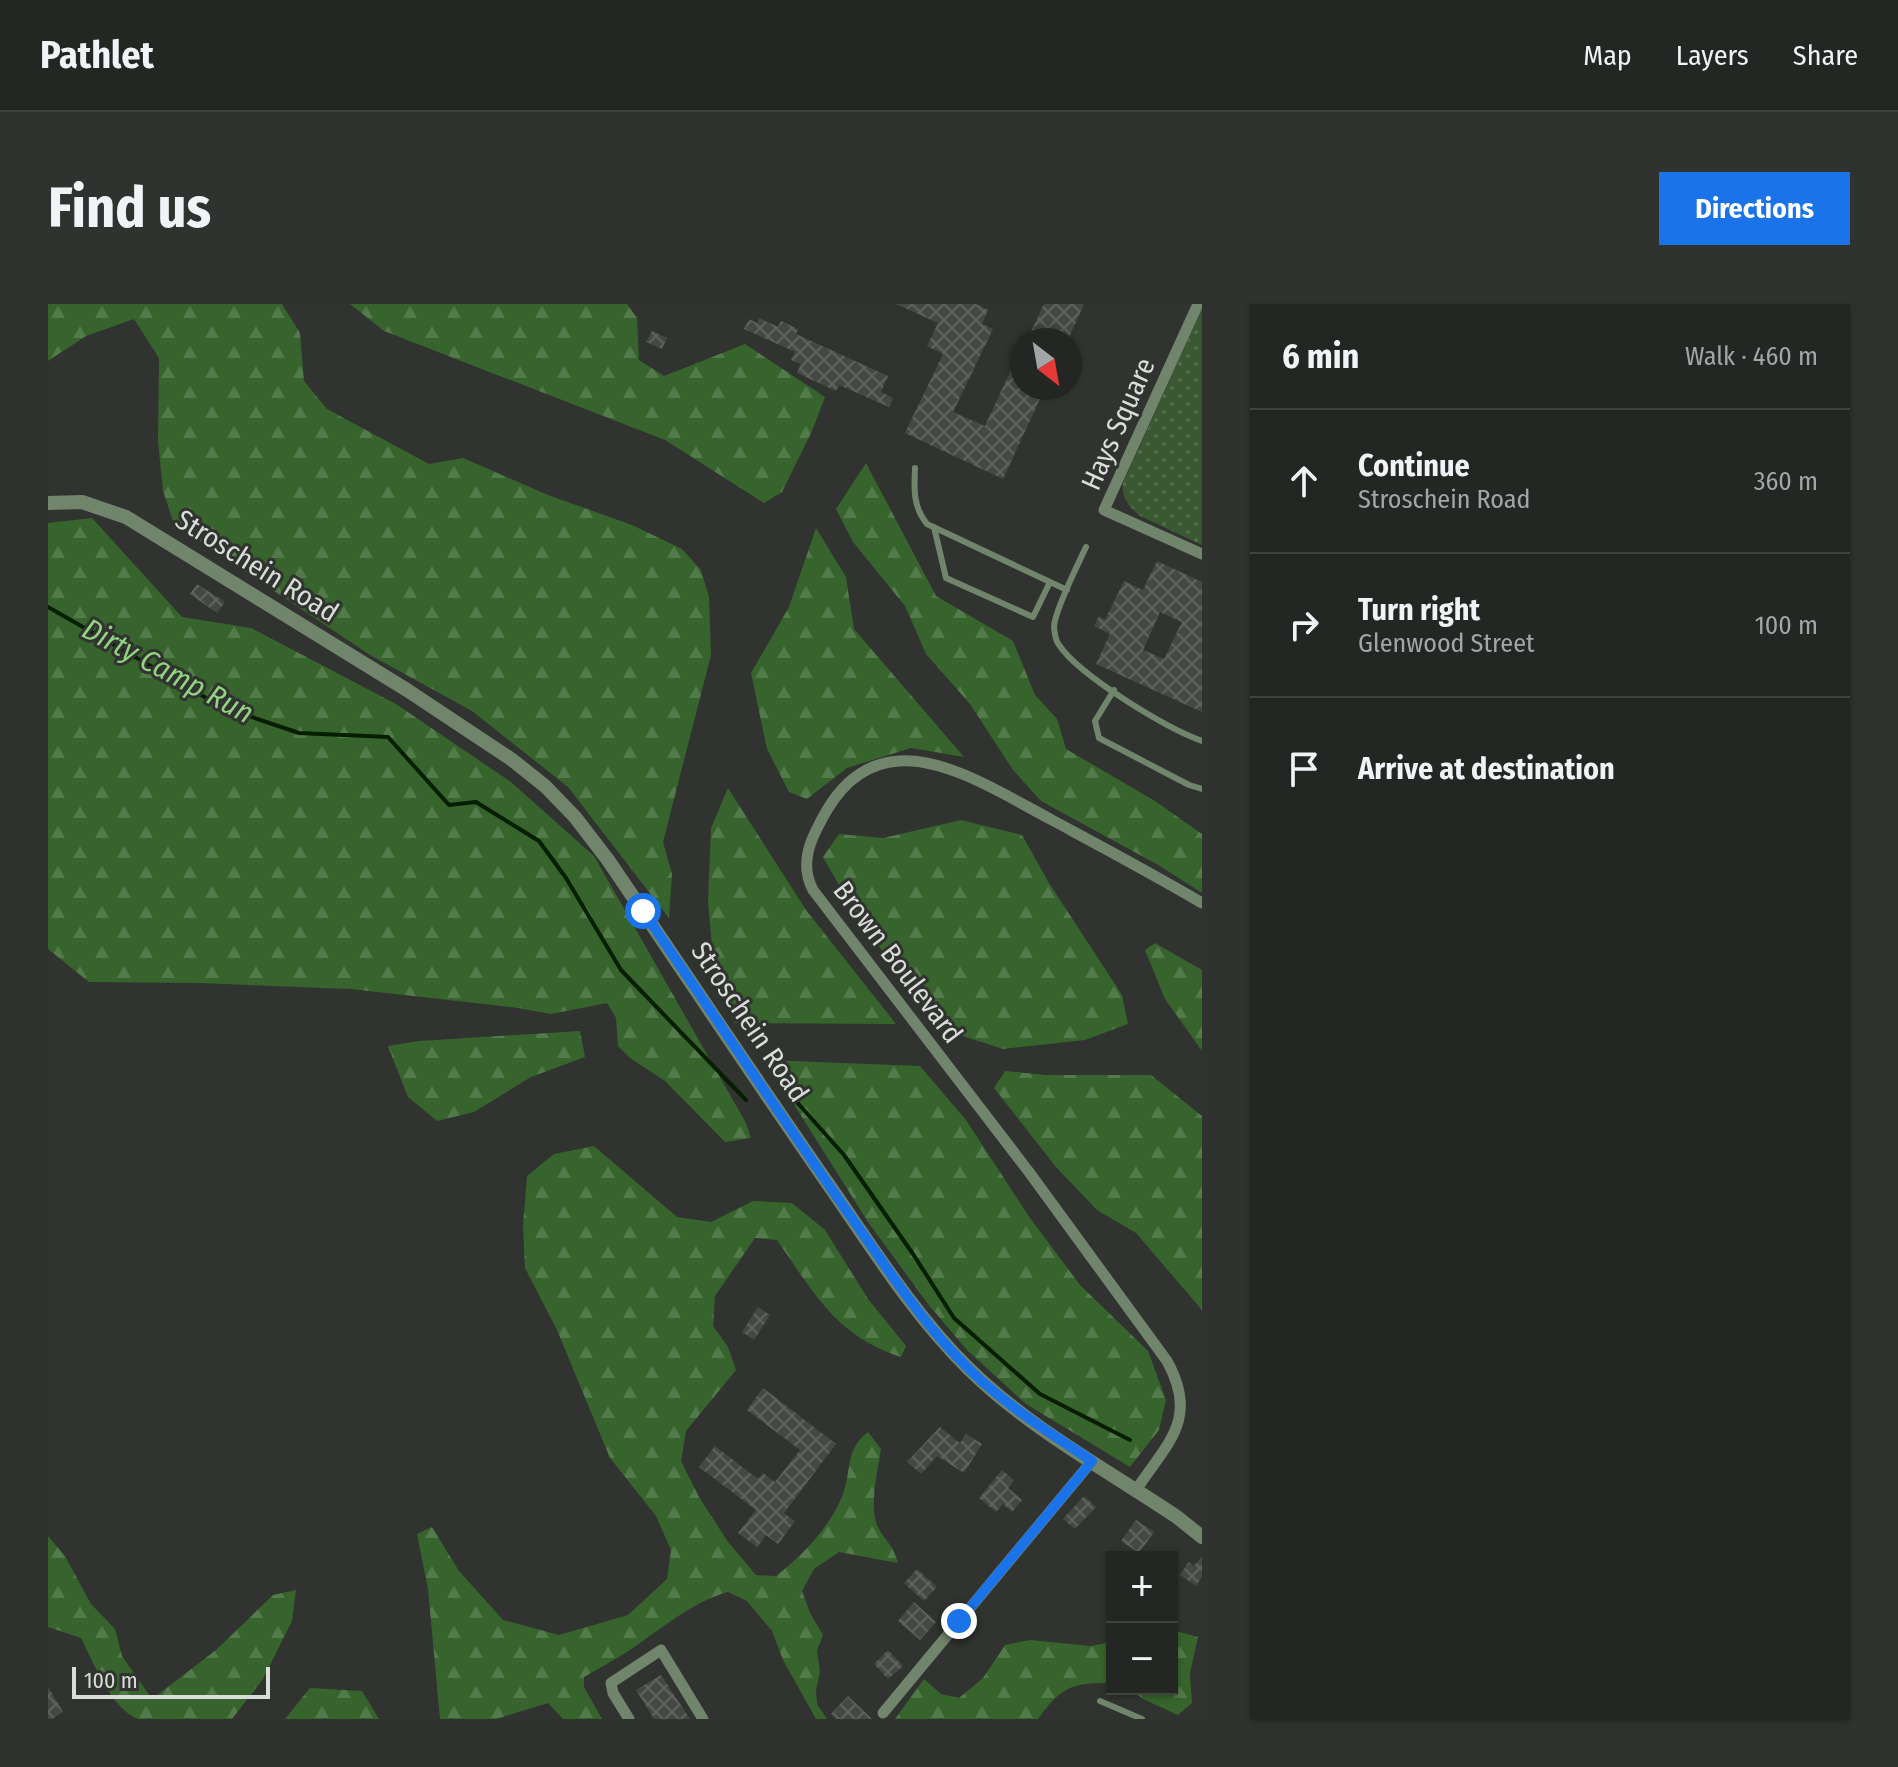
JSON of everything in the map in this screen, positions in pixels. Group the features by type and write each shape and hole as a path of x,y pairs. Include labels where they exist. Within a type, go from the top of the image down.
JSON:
{"street":[{"name":"Hays Square","path":"1198,304 1104,510 1202,554"},
{"name":"Stroschein Road","path":"48,503 94,504 146,528 407,690 511,759 545,786 590,835 858,1227 937,1334 969,1369 1006,1401 1202,1536"},
{"name":"Brown Boulevard","path":"1136,1490 1181,1419 1180,1392 1175,1376 1029,1172 813,890 806,878 805,864 815,830 834,799 853,777 876,764 926,762 992,789 1202,903"},
{"path":"883,1713 1092,1461"},
{"path":"629,1719 613,1693 611,1683 661,1650 703,1719"}],"lane":[{"path":"915,468 914,499 927,524 1067,590"},
{"path":"934,527 946,578 1033,617 1050,582"},
{"path":"1086,547 1054,623 1056,641 1069,658 1114,690 1181,733 1202,741"},
{"path":"1114,690 1095,721 1099,738 1202,789"},
{"path":"1100,1701 1142,1719"}],"green space":[{"path":"48,304 282,304 300,333 304,381 327,409 429,464 463,458 548,495 632,525 682,549 701,570 709,597 711,655 663,842 672,874 669,918 568,787 472,711 370,655 174,524 163,491 158,441 159,358 134,319 86,336 48,361"},
{"path":"350,304 627,304 637,318 639,360 664,376 745,344 825,397 782,492 764,503 665,440 384,331"},
{"path":"1202,309 1202,545 1140,516 1127,501 1123,483"},
{"path":"866,463 936,596 1013,641 1035,695 1057,719 1066,749 1155,801 1202,834 1202,893 1160,866 1041,801 1013,770 970,704 926,654 905,606 853,542 836,509"},
{"path":"92,518 182,617 251,628 396,704 511,782 594,856 746,1123 751,1138 725,1142 665,1081 630,1058 618,1046 616,1018 607,1003 551,1014 351,989 89,982 48,949 48,523"},
{"path":"816,528 846,577 854,629 964,757 911,748 847,768 807,799 789,792 767,749 751,673 789,607"},
{"path":"728,788 806,910 896,1024 735,1023 715,981 708,901 711,828"},
{"path":"961,820 1022,835 1049,883 1122,995 1128,1024 1085,1040 1003,1049 938,1028 856,915 823,857 839,834 883,838"},
{"path":"1155,943 1202,970 1202,1051 1165,999 1145,950"},
{"path":"580,1031 585,1057 531,1077 474,1112 437,1121 408,1097 388,1046 419,1041"},
{"path":"766,1060 920,1066 966,1120 1030,1218 1080,1285 1148,1351 1166,1400 1159,1430 1130,1467 1026,1404 967,1350 928,1304 868,1222"},
{"path":"1005,1071 1046,1075 1151,1075 1202,1116 1202,1310 1136,1233 1097,1210 1056,1167 994,1088"},
{"path":"594,1146 677,1217 711,1222 753,1201 792,1203 825,1230 868,1299 906,1346 901,1357 859,1337 815,1295 777,1240 755,1238 715,1296 713,1326 728,1347 736,1370 686,1431 681,1461 699,1497 728,1542 756,1575 776,1576 824,1528 843,1494 852,1453 868,1432 881,1449 875,1487 875,1517 898,1563 839,1552 814,1569 802,1591 823,1635 817,1650 820,1672 816,1690 817,1704 827,1719 816,1719 783,1660 772,1631 747,1601 728,1592 686,1611 584,1677 584,1687 602,1719 563,1719 548,1703 496,1719 440,1719 428,1589 417,1534 432,1527 459,1571 503,1620 559,1635 628,1615 667,1579 671,1550 656,1516 610,1458 557,1330 525,1268 523,1226 527,1176 554,1154"},
{"path":"48,1536 65,1556 91,1604 115,1629 122,1656 152,1699 216,1650 273,1595 296,1590 292,1621 263,1679 232,1719 138,1719 128,1714 111,1695 81,1638 48,1627"},
{"path":"1178,1632 1198,1637 1190,1673 1192,1703 1178,1715 1137,1695 1178,1695"},
{"path":"1030,1640 1091,1646 1106,1643 1106,1683 1077,1686 1061,1693 1038,1719 895,1719 924,1679 941,1694 959,1698 983,1678 1005,1645"},
{"path":"310,1688 362,1691 379,1719 285,1719"}],"building":[{"path":"896,304 976,304 988,310 982,324 993,329 953,412 985,426 1010,372 1010,400 1039,400 1003,479 905,433 943,354 927,346 938,323"},
{"path":"1044,304 1084,304 1073,328 1033,328"},
{"path":"759,318 778,327 781,321 798,329 796,334 888,376 881,392 893,398 889,407 839,385 836,391 797,373 801,364 791,360 795,352 744,329 749,319 757,323"},
{"path":"652,331 667,338 662,349 646,342"},
{"path":"1157,561 1202,582 1202,712 1096,664 1110,634 1094,626 1099,616 1105,620 1124,581 1143,590","holes":["1160,612 1182,622 1164,659 1143,650"]},
{"path":"197,584 225,602 217,613 190,594"},
{"path":"758,1307 770,1315 754,1340 742,1332"},
{"path":"763,1388 836,1444 784,1513 795,1521 778,1544 766,1535 757,1547 738,1533 756,1510 699,1467 715,1446 758,1479 763,1473 775,1482 800,1450 747,1410"},
{"path":"940,1427 960,1443 966,1434 982,1444 964,1473 937,1456 921,1474 907,1462"},
{"path":"1002,1470 1014,1480 1008,1488 1022,1500 1012,1512 1003,1504 996,1512 979,1498"},
{"path":"1084,1496 1096,1507 1075,1529 1063,1519"},
{"path":"1136,1520 1154,1532 1140,1551 1121,1541"},
{"path":"1202,1556 1202,1577 1196,1586 1180,1575 1189,1562 1194,1566"},
{"path":"917,1569 937,1587 924,1601 904,1583"},
{"path":"914,1602 936,1622 920,1640 898,1621"},
{"path":"888,1650 903,1666 888,1679 874,1664"},
{"path":"661,1675 690,1719 654,1719 636,1690"},
{"path":"48,1687 63,1712 52,1719 48,1719"},
{"path":"848,1696 872,1719 836,1719 831,1714"}],"waterway":[{"name":"Dirty Camp Run","path":"48,607 222,707 299,733 388,737 449,805 476,802 539,841 566,878 621,970 746,1100"},
{"name":"Dirty Camp Run","path":"795,1100 844,1155 954,1318 1040,1394 1130,1440"}],"route":[{"path":"643,911 808,1155 937,1334 988,1387 1092,1461 959,1621"}]}
